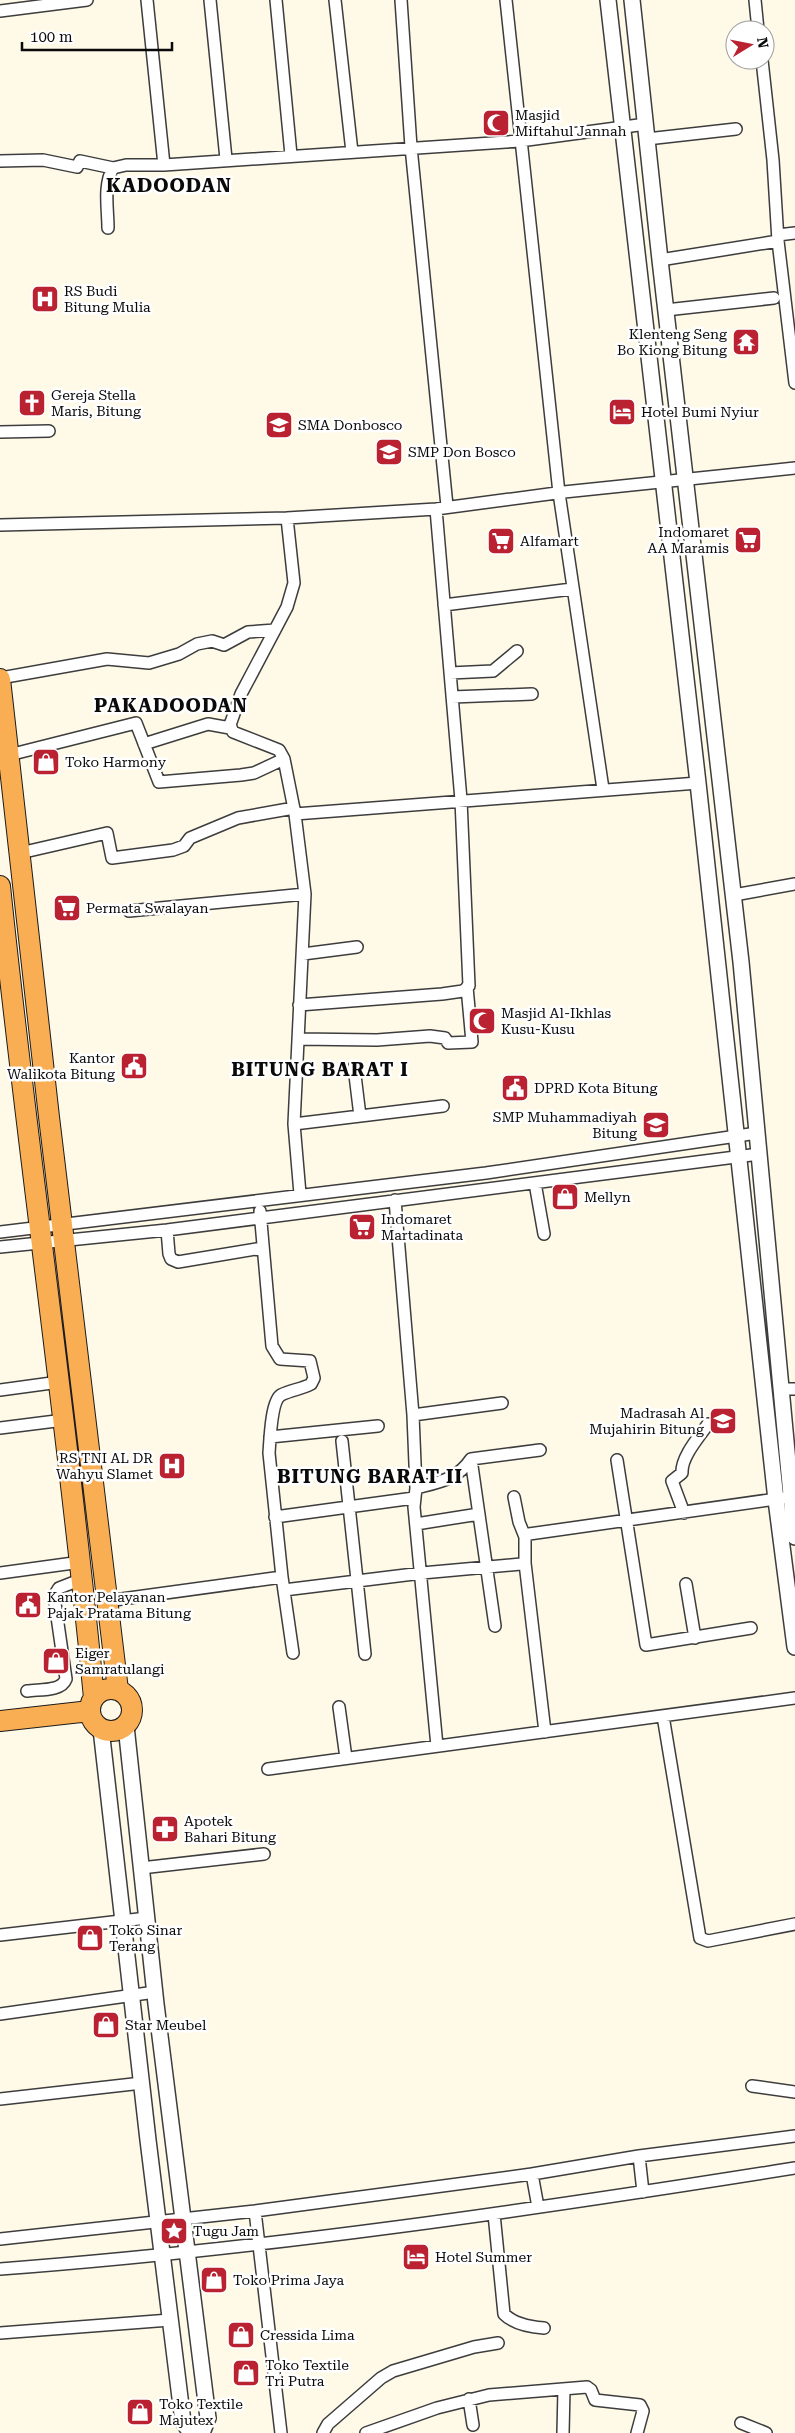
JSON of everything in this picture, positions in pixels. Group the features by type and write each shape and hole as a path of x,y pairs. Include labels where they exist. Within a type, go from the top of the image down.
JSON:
{"highway":[{"path":"0,678 63,1233 118,1690"},
{"path":"0,886 4,962 67,1444 82,1571 92,1704 95,1724 101,1729 111,1732 126,1726 131,1717 132,1706 126,1695 118,1690 104,1690 92,1704 0,1720"},
{"path":"67,1444 89,1440"}],"street":[{"path":"0,11 88,0"},
{"path":"147,0 164,165"},
{"path":"210,0 226,159"},
{"path":"276,0 291,155"},
{"path":"335,0 352,152"},
{"path":"298,1039 377,1040 430,1036 445,1038 448,1044 472,1042 467,987 469,981 461,800 444,605 442,508 411,148 401,0"},
{"path":"506,0 559,493 602,789"},
{"path":"608,0 698,783 736,1135 783,1498 795,1647"},
{"path":"632,0 666,314 734,895 759,1154 788,1389 783,1498 795,1537"},
{"path":"755,0 757,20"},
{"path":"763,70 773,160 778,238 795,383"},
{"path":"0,162 43,160 77,167 80,161 113,168 126,165 164,165 226,159 520,141 623,127 647,131 736,129"},
{"path":"108,228 107,192 109,175 113,168"},
{"path":"660,260 778,238 795,233"},
{"path":"645,319 666,314 774,298"},
{"path":"0,432 49,431"},
{"path":"0,525 287,518 442,508 559,493 795,468"},
{"path":"230,728 241,694 291,598 294,583 287,518"},
{"path":"444,605 572,589"},
{"path":"0,678 107,659 149,663 179,654 197,644 212,641 224,645 248,632 274,630"},
{"path":"450,673 493,671 517,651"},
{"path":"452,697 532,694"},
{"path":"9,755 136,723 159,782 254,773 284,759"},
{"path":"144,744 208,724 230,728 233,732 242,736 273,746 280,750 284,759 294,811 306,894 294,1124 300,1194"},
{"path":"20,853 107,833 112,858 173,850 184,846 190,838 238,818 294,811 698,783"},
{"path":"734,895 795,884"},
{"path":"129,911 306,894"},
{"path":"303,954 357,947"},
{"path":"299,1005 442,994 463,991 467,987"},
{"path":"354,1067 360,1116"},
{"path":"294,1124 443,1106"},
{"path":"0,1247 40,1236 260,1199 486,1173 757,1133"},
{"path":"0,1232 40,1236 63,1233 167,1230 759,1154"},
{"path":"606,1156 608,1174"},
{"path":"486,1173 488,1190"},
{"path":"535,1184 544,1234"},
{"path":"260,1199 262,1248 272,1346 280,1358 310,1361 314,1378 311,1384 282,1395 275,1401 270,1437 269,1453 275,1517 294,1653"},
{"path":"395,1200 413,1415 416,1524 437,1746"},
{"path":"167,1230 169,1254 171,1259 178,1262 262,1248"},
{"path":"0,1390 59,1382"},
{"path":"413,1415 502,1403"},
{"path":"0,1428 64,1420"},
{"path":"684,1513 672,1481 682,1474 682,1468 690,1452 708,1424"},
{"path":"270,1437 378,1426"},
{"path":"342,1441 365,1654"},
{"path":"470,1459 540,1450"},
{"path":"275,1517 349,1506 415,1493 451,1479 463,1470 470,1459"},
{"path":"470,1459 495,1626"},
{"path":"617,1460 646,1645 751,1628"},
{"path":"514,1497 524,1537 525,1563 545,1732"},
{"path":"524,1537 529,1534 628,1522 783,1498"},
{"path":"416,1524 479,1514"},
{"path":"284,1590 422,1572 521,1564"},
{"path":"0,1573 82,1571"},
{"path":"27,1691 59,1687 64,1684 66,1679 54,1596 59,1588 82,1571"},
{"path":"108,1601 282,1577"},
{"path":"686,1584 695,1638"},
{"path":"268,1769 795,1698"},
{"path":"339,1707 346,1758"},
{"path":"663,1716 700,1938 708,1941 795,1924"},
{"path":"126,1726 155,1992 189,2252 208,2418 202,2433"},
{"path":"101,1729 122,1921 183,2422 191,2433"},
{"path":"141,1868 264,1854"},
{"path":"0,1935 147,1918"},
{"path":"0,2014 131,1997 155,1992"},
{"path":"0,2099 142,2083"},
{"path":"752,2086 795,2092"},
{"path":"0,2239 255,2211 532,2174 639,2156 795,2136"},
{"path":"639,2156 643,2192"},
{"path":"0,2269 163,2256 494,2214 795,2168"},
{"path":"532,2174 538,2207"},
{"path":"255,2211 281,2433"},
{"path":"494,2214 504,2314 528,2326 544,2328"},
{"path":"0,2333 170,2320"},
{"path":"323,2433 328,2424 393,2370 474,2347 498,2343"},
{"path":"366,2433 469,2399 500,2393 539,2392 587,2387 591,2390 595,2400 638,2404 643,2411 637,2433"},
{"path":"563,2433 564,2389"},
{"path":"469,2399 473,2425"},
{"path":"742,2422 766,2433"}],"place":[{"name":"Masjid Miftahul Jannah","path":"496,123"},
{"name":"RS Budi Bitung Mulia","path":"45,299"},
{"name":"Klenteng Seng Bo Kiong Bitung","path":"746,342"},
{"name":"Gereja Stella Maris, Bitung","path":"32,403"},
{"name":"Hotel Bumi Nyiur","path":"622,412"},
{"name":"SMA Donbosco","path":"279,425"},
{"name":"SMP Don Bosco","path":"389,452"},
{"name":"Indomaret AA Maramis","path":"748,540"},
{"name":"Alfamart","path":"501,541"},
{"name":"Toko Harmony","path":"46,762"},
{"name":"Permata Swalayan","path":"67,908"},
{"name":"Masjid Al-Ikhlas Kusu-Kusu","path":"482,1021"},
{"name":"Kantor Walikota Bitung","path":"134,1066"},
{"name":"DPRD Kota Bitung","path":"515,1088"},
{"name":"SMP Muhammadiyah Bitung","path":"656,1125"},
{"name":"Mellyn","path":"565,1197"},
{"name":"Indomaret Martadinata","path":"362,1227"},
{"name":"Madrasah Al Mujahirin Bitung","path":"723,1421"},
{"name":"RS TNI AL DR Wahyu Slamet","path":"172,1466"},
{"name":"Kantor Pelayanan Pajak Pratama Bitung","path":"28,1605"},
{"name":"Eiger Samratulangi","path":"56,1661"},
{"name":"Apotek Bahari Bitung","path":"165,1829"},
{"name":"Toko Sinar Terang","path":"90,1938"},
{"name":"Star Meubel","path":"106,2025"},
{"name":"Tugu Jam","path":"174,2231"},
{"name":"Hotel Summer","path":"416,2257"},
{"name":"Toko Prima Jaya","path":"214,2280"},
{"name":"Cressida Lima","path":"241,2335"},
{"name":"Toko Textile Tri Putra","path":"246,2373"},
{"name":"Toko Textile Majutex","path":"140,2412"}],"district":[{"name":"KADOODAN","path":"169,185"},
{"name":"PAKADOODAN","path":"171,705"},
{"name":"BITUNG BARAT I","path":"320,1069"},
{"name":"BITUNG BARAT II","path":"370,1476"}]}
